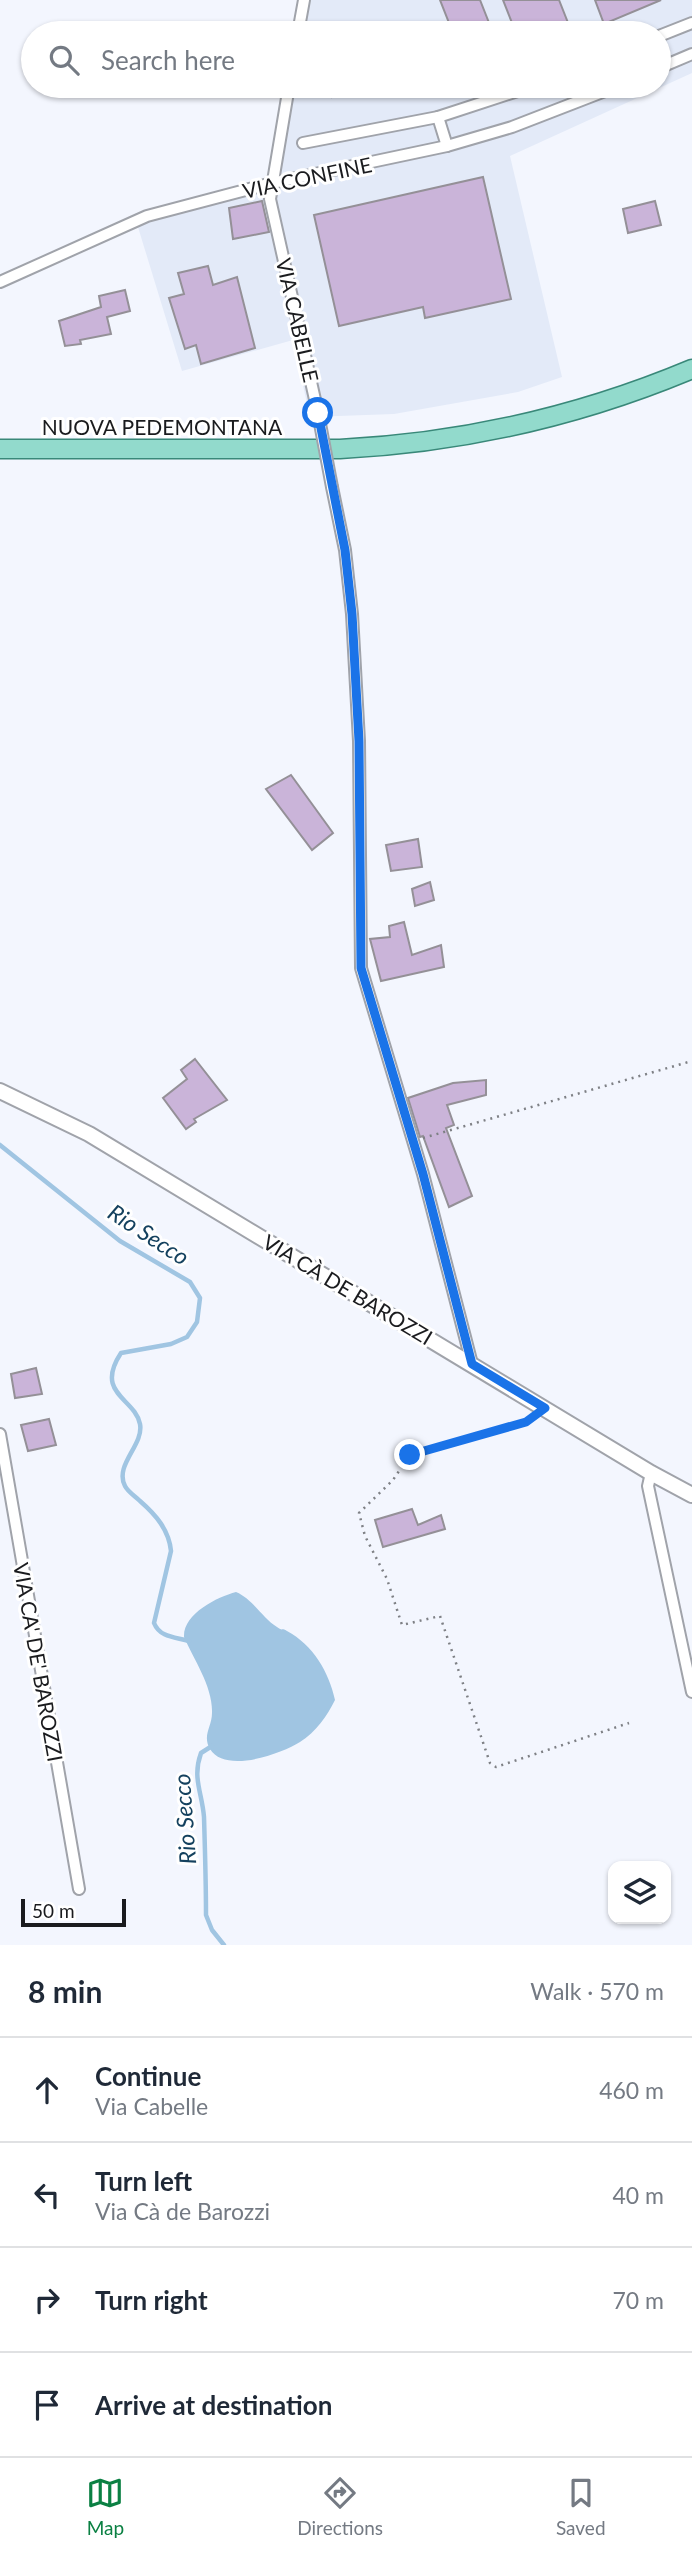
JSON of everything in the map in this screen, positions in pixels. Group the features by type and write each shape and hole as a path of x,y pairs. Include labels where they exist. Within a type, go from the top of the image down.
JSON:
{"main road":[{"name":"NUOVA PEDEMONTANA","path":"0,449 381,447 478,433 530,422 625,395 692,369"}],"street":[{"path":"300,21 304,0"},
{"path":"671,31 692,23"},
{"path":"671,63 692,54"},
{"name":"VIA CABELLE","path":"287,98 272,183 271,207 318,413 345,550 352,614 359,741 361,968 413,1141 472,1364"},
{"path":"303,143 438,117 496,98"},
{"name":"VIA CONFINE","path":"0,282 147,216 272,183 447,146 512,127 587,98"},
{"path":"438,117 447,146"},
{"name":"VIA CÀ DE BAROZZI","path":"0,1091 89,1134 651,1473 692,1495"},
{"name":"VIA CA' DE' BAROZZI","path":"0,1434 79,1889"},
{"path":"651,1473 648,1486 692,1692"}],"path":[{"path":"413,1141 692,1061"},
{"path":"545,1408 526,1422 410,1455 393,1480 359,1513 365,1536 387,1579 402,1625 440,1616 490,1763 496,1767 629,1723"}],"shaded area":[{"path":"299,0 692,0 692,73 671,83 671,21 296,21"},
{"path":"286,98 637,98 510,156 562,377 518,392 394,414 310,417 293,340 182,371 134,214 276,182"}],"water":[{"path":"236,1592 272,1623 305,1644 329,1679 335,1700 320,1723 300,1742 280,1752 240,1761 217,1756 210,1749 207,1739 212,1718 209,1693 184,1637 185,1629 195,1614 211,1602"}],"building":[{"path":"440,0 480,0 488,21 448,21"},
{"path":"503,0 559,0 567,21 511,21"},
{"path":"595,0 661,0 611,21 603,21"},
{"path":"483,177 511,299 425,318 423,307 339,326 314,215"},
{"path":"262,201 269,232 233,239 229,208"},
{"path":"655,201 661,225 628,233 623,209"},
{"path":"208,266 213,285 237,277 255,348 201,364 196,345 185,349 169,298 184,294 178,273"},
{"path":"125,290 130,311 107,317 111,334 80,340 81,344 65,346 59,321 101,307 99,296"},
{"path":"291,775 333,833 312,850 266,789"},
{"path":"418,839 422,867 391,871 386,845"},
{"path":"430,882 434,900 415,906 412,889"},
{"path":"404,922 412,955 441,945 444,967 381,981 370,939 390,937 389,926"},
{"path":"195,1059 227,1100 194,1119 196,1122 186,1129 163,1098 187,1079 181,1070"},
{"path":"486,1080 486,1095 447,1105 454,1125 446,1128 472,1196 449,1207 423,1136 420,1137 408,1098 453,1083"},
{"path":"36,1368 42,1394 15,1398 11,1374"},
{"path":"49,1419 56,1445 28,1451 21,1425"},
{"path":"412,1509 418,1525 441,1515 445,1529 383,1547 375,1520"}],"waterway":[{"name":"Rio Secco","path":"0,1145 120,1241 190,1282 200,1298 197,1322 187,1337 171,1344 121,1353 112,1378 118,1394 137,1415 140,1424 138,1440 123,1470 125,1486 156,1517 170,1543 171,1551 154,1623 160,1632 189,1641"},
{"name":"Rio Secco","path":"212,1746 201,1753 197,1778 204,1817 206,1915 212,1930 224,1945"}],"route":[{"path":"318,413 345,550 352,614 359,741 361,968 423,1174 472,1364 545,1408 526,1422 410,1455"}]}
